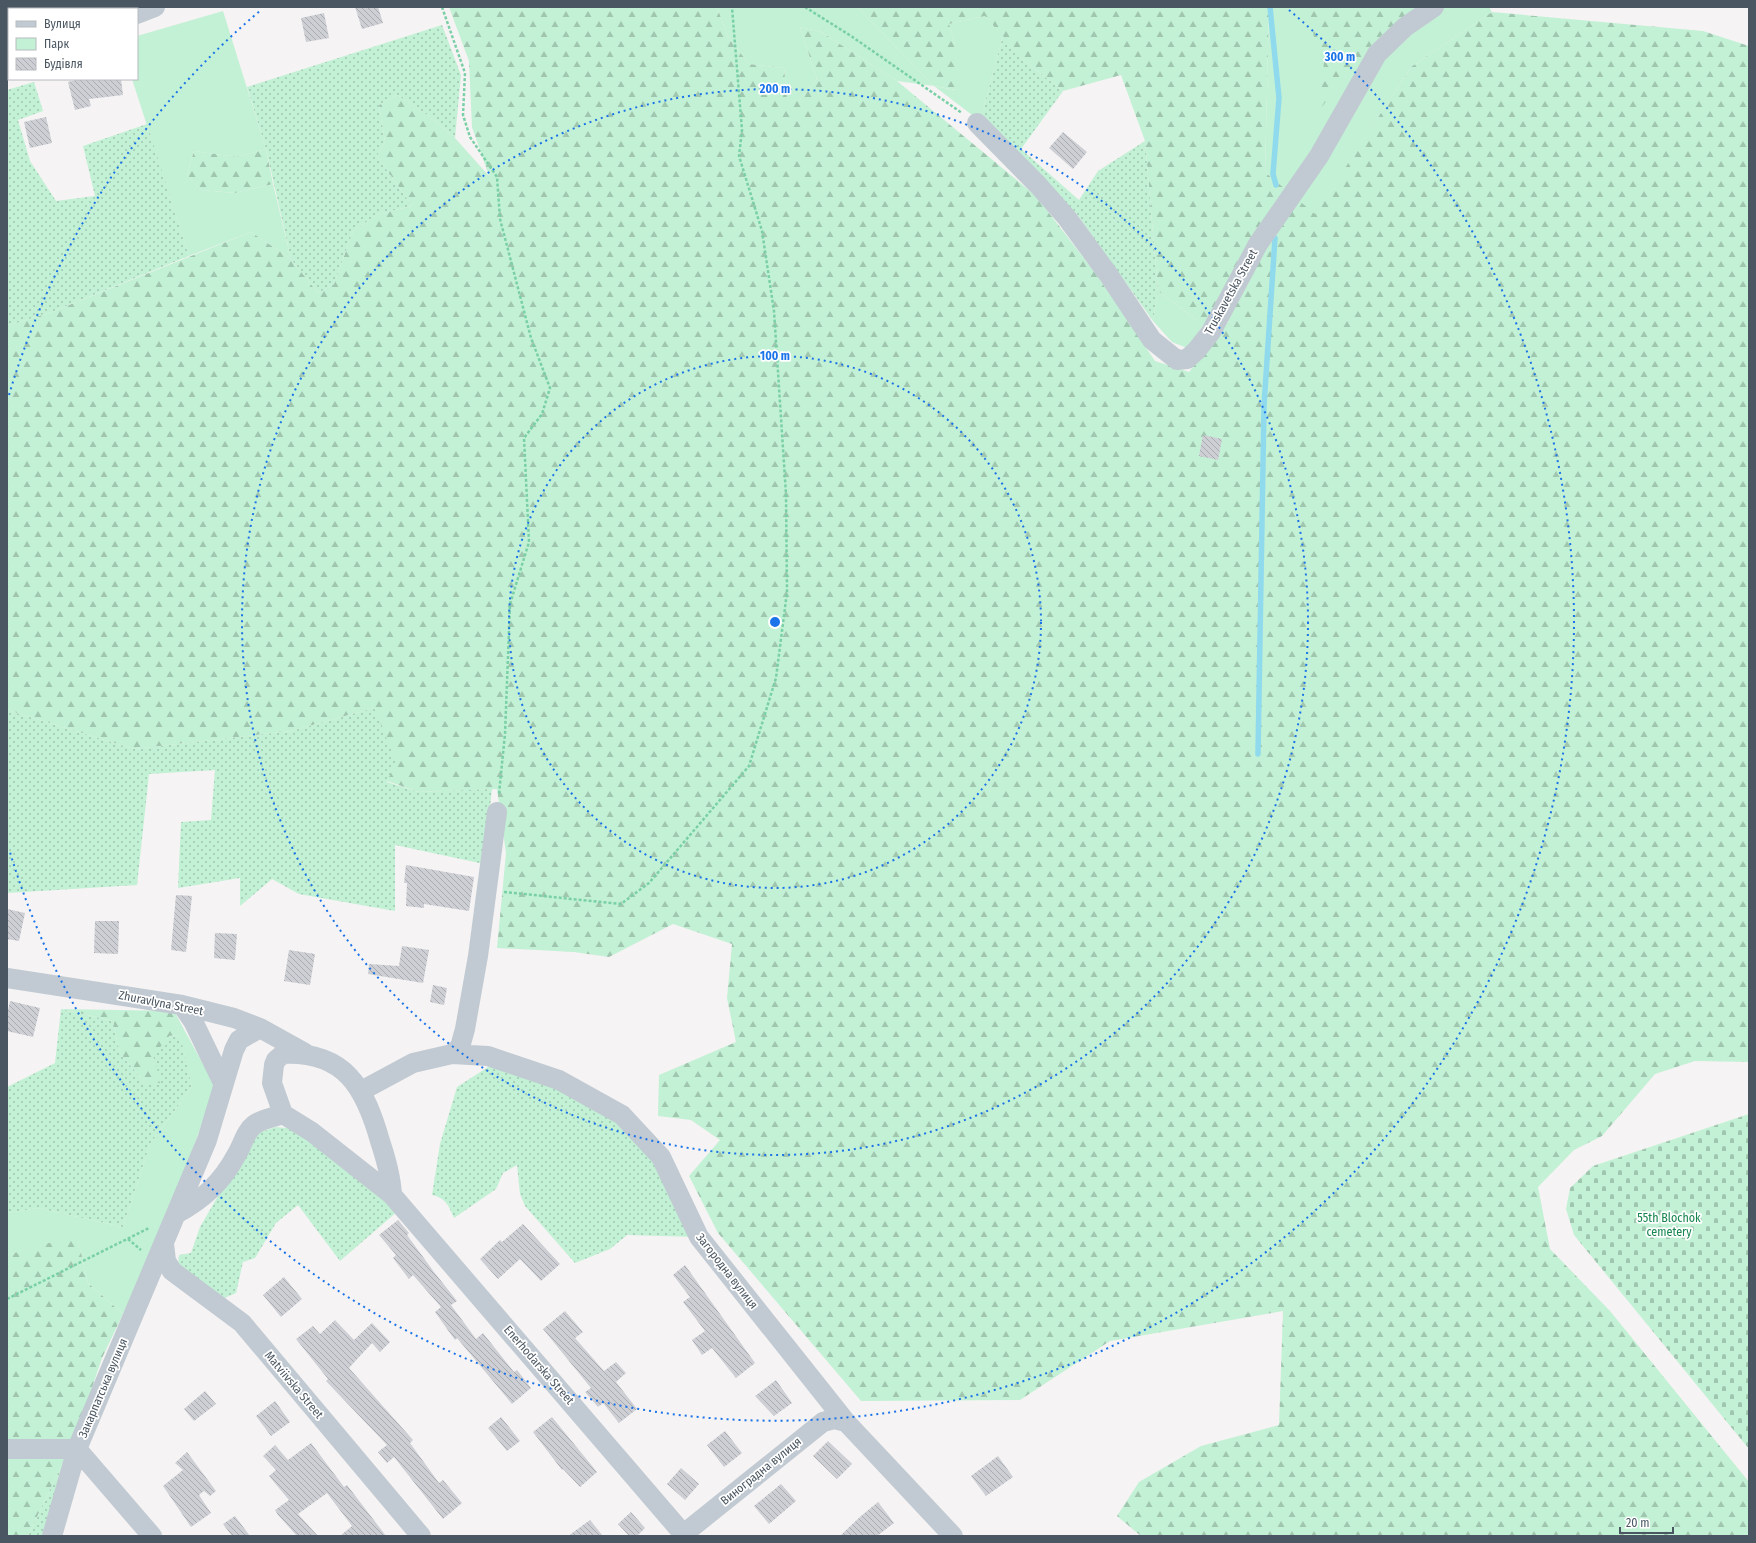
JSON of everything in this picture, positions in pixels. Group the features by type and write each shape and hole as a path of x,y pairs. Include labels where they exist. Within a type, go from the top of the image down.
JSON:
{"street":[{"path":"138,14 155,7"},
{"name":"Truskavetska Street","path":"977,123 1038,185 1067,218 1108,274 1152,340 1177,360 1187,359 1196,351 1211,332 1258,244 1319,156 1377,54 1405,26 1434,7"},
{"path":"452,1054 460,1047 466,1029 487,891 497,812"},
{"name":"Zhuravlyna Street","path":"7,978 182,1005 234,1018 260,1028 306,1054"},
{"path":"182,1005 193,1021 223,1083"},
{"name":"Закарпатська вулиця","path":"52,1536 77,1449 207,1140 234,1050 239,1040 260,1028"},
{"path":"176,1214 196,1204 222,1180 238,1153 247,1133 254,1125 265,1119 283,1114 272,1083 274,1064 283,1054 306,1054 320,1057 338,1066 361,1091 376,1126 391,1179 392,1195"},
{"name":"Загородна вулиця","path":"361,1091 413,1063 452,1054 488,1056 559,1080 622,1115 660,1157 699,1237 846,1422 953,1536"},
{"name":"Enerhodarska Street","path":"283,1114 318,1136 392,1195 683,1535"},
{"name":"Matviivska Street","path":"164,1244 166,1261 172,1271 242,1323 421,1536"},
{"name":"Виноградна вулиця","path":"683,1535 823,1422 834,1420 846,1422"},
{"path":"7,1448 77,1449 152,1536"}],"path":[{"path":"442,7 465,73 463,115 470,137 497,177 500,219 531,338 550,388 542,414 524,438 529,542 510,604 505,734 497,812"},
{"path":"487,891 620,904 649,883 748,766 776,678 787,584 786,494 776,327 762,231 739,156 742,130 732,7"},
{"path":"805,7 851,36 977,123"},
{"path":"7,1299 176,1214"}],"green space":[{"path":"449,7 717,7 728,37 749,64 784,68 787,99 799,101 817,79 800,27 821,32 897,81 1036,196 1096,274 1155,361 1189,372 1229,321 1197,320 1158,291 1145,141 1121,75 1063,91 1022,59 985,16 949,24 956,48 956,90 934,86 857,7 1269,7 1265,172 1315,214 1411,67 1492,12 1703,31 1749,46 1749,1062 1695,1061 1655,1074 1602,1136 1574,1150 1538,1187 1550,1249 1610,1311 1749,1482 1749,1536 1141,1536 1117,1516 1139,1482 1201,1446 1279,1425 1283,1311 1110,1341 1020,1400 861,1401 718,1233 689,1176 720,1140 691,1120 658,1116 659,1075 736,1042 727,998 732,944 673,924 609,957 574,952 497,948 506,853 497,789 419,792 387,781 374,708 291,731 134,749 7,710 7,326 54,311 251,232 291,259 318,293 334,284 353,231 378,214 412,206 377,156 385,142 379,105 397,95 429,116 455,138 489,176 472,127 469,61"},
{"path":"717,7 857,7 934,86 897,81 821,32 800,27 817,79 799,101 787,100 784,68 749,64 728,37"},
{"path":"1269,7 1489,7 1492,12 1411,67 1315,215 1265,172"},
{"path":"1309,7 1417,7 1376,40 1320,109 1324,61 1314,38"},
{"path":"223,11 266,149 237,157 194,151 187,175 201,190 235,193 273,184 291,259 251,232 189,256 132,80 138,80 138,36"},
{"path":"985,16 1003,36 980,121 934,86 955,90 956,48 949,24"},
{"path":"442,25 461,75 455,138 429,116 397,95 379,105 385,142 377,156 412,206 378,214 353,231 334,284 318,293 291,259 266,149 247,87"},
{"path":"1003,36 1022,59 1063,91 1021,149 1079,200 1098,171 1145,141 1158,291 1153,321 1076,213 980,121"},
{"path":"34,82 43,111 18,120 30,161 56,201 95,196 83,146 147,124 189,256 54,311 7,326 7,90"},
{"path":"266,149 273,184 235,193 201,190 187,175 194,151 237,157"},
{"path":"1158,291 1197,320 1207,320 1187,348 1172,342 1153,321"},
{"path":"374,708 396,761 387,782 419,792 492,789 484,864 395,845 395,911 299,894 272,879 240,906 240,878 178,888 181,822 211,820 215,770 149,774 137,885 7,893 7,710 134,749 291,731"},
{"path":"61,1009 174,1011 180,1035 169,1036 161,1083 145,1083 119,1052 113,1021"},
{"path":"61,1009 113,1021 119,1052 145,1083 161,1083 153,1055 170,1036 180,1035 192,1087 150,1144 123,1227 38,1208 7,1213 7,1087 55,1063"},
{"path":"174,1011 215,1086 167,1223 123,1314 88,1283 77,1236 7,1255 7,1213 38,1208 123,1227 150,1144 192,1087"},
{"path":"496,1062 621,1117 658,1159 696,1237 627,1235 610,1249 575,1263 525,1206 520,1194 517,1165 503,1173 496,1189 454,1218 444,1200 432,1195 440,1144 457,1087"},
{"name":"55th Blochok cemetery","path":"1749,1114 1749,1449 1574,1235 1566,1209 1570,1188 1593,1166"},
{"path":"276,1127 296,1129 399,1210 340,1261 298,1205 276,1223 255,1258 243,1262 236,1293 222,1299 178,1266 179,1255 191,1253 200,1227 252,1138 260,1132"},
{"path":"77,1235 88,1283 123,1314 102,1358 73,1444 7,1444 7,1255"},
{"path":"7,1453 67,1454 28,1536 7,1536"},
{"path":"67,1454 45,1536 28,1536"}],"building":[{"path":"355,7 378,7 383,23 362,29"},
{"path":"324,13 329,38 306,42 301,18"},
{"path":"76,80 121,80 123,95 89,99 91,106 75,110 68,82"},
{"path":"46,117 52,143 30,148 24,122"},
{"path":"1063,132 1087,152 1073,169 1049,148"},
{"path":"1203,435 1222,439 1218,460 1199,456"},
{"path":"406,865 474,877 469,911 424,904 424,908 406,906 407,883 404,883"},
{"path":"176,895 192,896 186,952 171,950"},
{"path":"7,909 25,913 19,941 7,939"},
{"path":"95,921 119,921 118,954 94,953"},
{"path":"215,933 237,934 235,960 214,958"},
{"path":"402,946 429,950 423,983 368,974 369,964 399,966"},
{"path":"289,950 315,954 310,985 284,981"},
{"path":"433,985 447,988 444,1005 430,1002"},
{"path":"10,1001 40,1008 33,1037 7,1031 7,1015"},
{"path":"398,1220 409,1233 407,1235 457,1301 451,1305 476,1339 483,1333 514,1372 517,1370 531,1388 512,1404 457,1338 455,1340 435,1312 441,1307 413,1275 409,1279 393,1258 396,1255 379,1235"},
{"path":"523,1224 560,1264 541,1281 520,1259 498,1279 480,1259 500,1240 502,1242"},
{"path":"685,1265 755,1363 736,1378 712,1348 702,1355 692,1340 705,1331 683,1302 690,1297 673,1275"},
{"path":"284,1277 302,1299 281,1317 263,1295"},
{"path":"565,1311 583,1332 575,1338 604,1371 616,1362 626,1373 616,1382 637,1409 619,1423 603,1403 598,1407 585,1392 591,1388 543,1329"},
{"path":"335,1320 354,1340 372,1323 390,1342 380,1352 372,1343 349,1368 413,1440 410,1443 439,1483 443,1480 462,1503 443,1519 394,1457 387,1463 378,1452 387,1445 326,1381 328,1379 296,1339 313,1326 320,1334"},
{"path":"776,1380 792,1403 774,1416 755,1396"},
{"path":"205,1391 216,1404 194,1421 184,1409"},
{"path":"275,1401 290,1422 271,1436 256,1416"},
{"path":"501,1417 520,1441 507,1451 488,1428"},
{"path":"552,1417 597,1472 580,1487 563,1469 562,1470 533,1432"},
{"path":"725,1431 742,1453 724,1467 707,1445"},
{"path":"828,1441 852,1464 837,1479 813,1456"},
{"path":"311,1443 344,1487 347,1485 386,1536 340,1536 352,1526 327,1493 298,1514 318,1536 297,1536 278,1515 275,1510 289,1500 269,1476 276,1470 263,1456 275,1445 288,1460"},
{"path":"187,1452 216,1491 210,1496 204,1491 199,1495 211,1513 191,1527 163,1486 183,1470 175,1463"},
{"path":"998,1456 1013,1477 986,1496 971,1476"},
{"path":"681,1468 699,1484 685,1500 667,1484"},
{"path":"781,1484 796,1501 769,1524 754,1506"},
{"path":"878,1502 894,1523 877,1536 840,1536 861,1516"},
{"path":"631,1512 645,1528 637,1536 629,1536 618,1524"},
{"path":"235,1516 250,1536 232,1536 223,1524"},
{"path":"590,1520 603,1536 568,1536"}],"waterway":[{"path":"1270,7 1279,98 1273,174 1276,185"},
{"path":"1258,754 1264,406 1275,238"}]}
